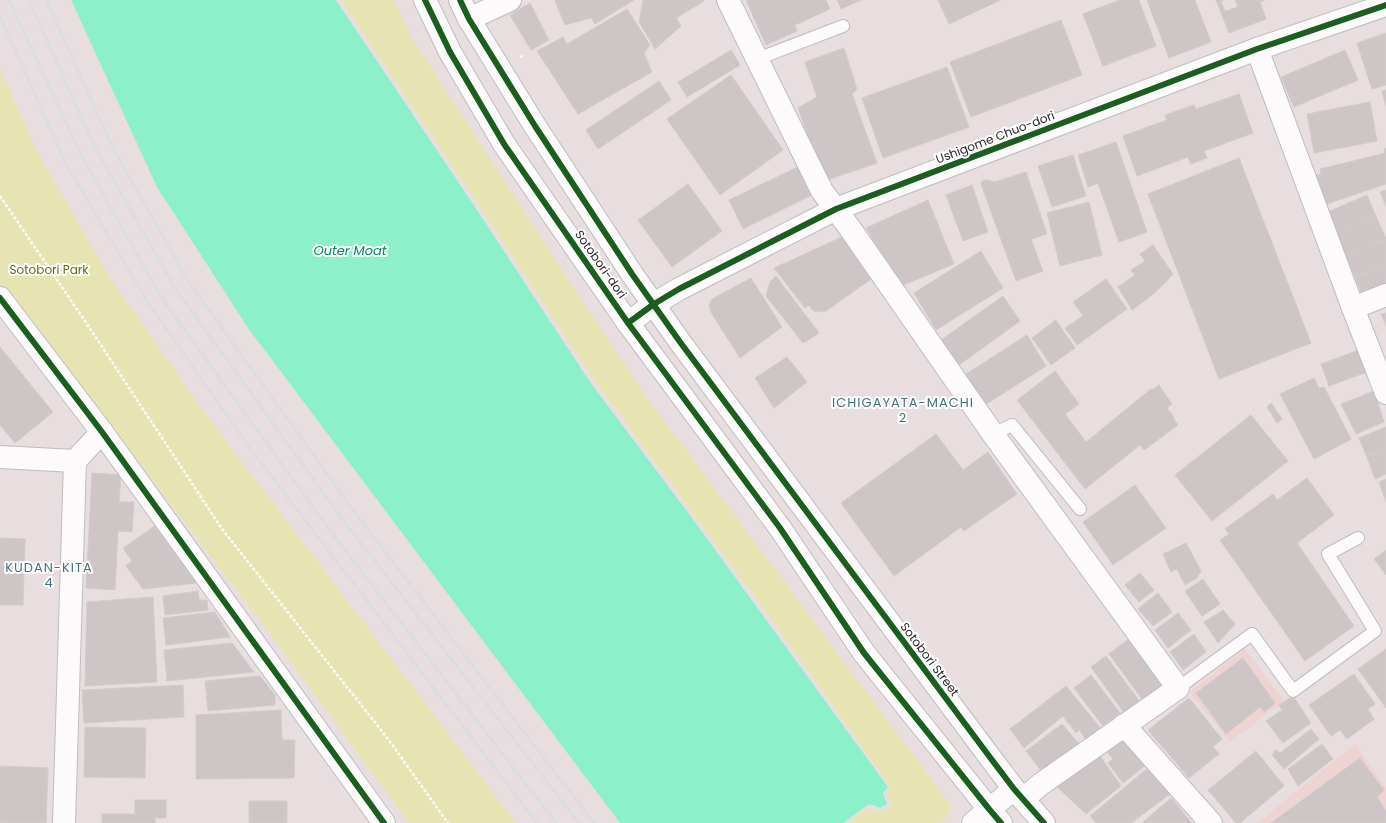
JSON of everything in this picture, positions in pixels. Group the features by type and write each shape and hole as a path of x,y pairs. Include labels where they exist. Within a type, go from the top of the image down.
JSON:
{"street":[{"name":"Sotobori-dori","path":"425,0 450,52 504,144 628,323"},
{"path":"465,9 510,0"},
{"path":"628,323 780,528 864,653 988,818 1019,794 1041,784 1178,688 993,434 822,191 728,0"},
{"name":"Ushigome Chuo-dori","path":"628,323 654,304 679,289 836,209 1257,49 1386,5"},
{"name":"Sotobori-dori","path":"465,9 535,126 632,274 684,348 1019,794"},
{"path":"1257,49 1352,308 1386,393"},
{"path":"1352,308 1386,296"},
{"path":"0,298 102,432 384,823"},
{"path":"64,823 75,461 102,432"},
{"path":"0,457 75,461"},
{"path":"1124,725 1211,823"},
{"path":"1019,794 1044,823"}],"lane":[{"path":"757,59 843,26"},
{"path":"993,434 1012,425 1080,509"},
{"path":"1178,688 1252,634 1293,691 1375,631 1328,554 1358,538"}],"path":[{"path":"0,196 89,327 222,529 388,739 448,823"}],"shaded area":[{"path":"1245,649 1284,701 1230,742 1189,692"},
{"path":"1355,744 1386,787 1386,823 1257,823"}],"green space":[{"path":"341,0 394,0 412,38 572,285 646,396 952,807 949,815 939,823 848,823 864,811 871,808 882,812 892,804 887,795 890,787 789,643 592,377"},
{"name":"Sotobori Park","path":"0,68 38,153 109,276 202,409 516,823 409,823 271,635 128,448 0,285"}],"water":[{"name":"Outer Moat","path":"71,0 336,0 590,382 689,514 888,787 883,793 887,804 881,808 869,804 843,823 620,823 248,328 157,187"}],"building":[{"path":"634,0 595,24 591,18 565,25 555,1"},
{"path":"643,0 704,1 676,18 681,26 655,49 639,22"},
{"path":"746,0 826,0 830,9 795,25 797,31 766,45"},
{"path":"837,0 861,0 841,9"},
{"path":"938,0 1001,0 949,24"},
{"path":"1120,0 1139,0 1156,46 1103,66 1083,14"},
{"path":"1147,0 1195,0 1211,42 1169,58"},
{"path":"1216,0 1224,0 1221,1 1225,11 1238,7 1235,0 1265,0 1260,2 1266,19 1229,33"},
{"path":"530,3 549,40 531,50 510,15"},
{"path":"627,9 650,45 644,53 652,72 578,114 537,51 563,37 567,44"},
{"path":"1061,20 1082,75 971,117 950,62"},
{"path":"1386,33 1386,85 1372,89 1357,43"},
{"path":"844,48 857,89 852,94 877,163 824,181 798,108 817,97 805,62"},
{"path":"731,50 740,65 687,97 678,82"},
{"path":"1345,50 1358,80 1294,107 1281,77"},
{"path":"947,67 969,127 883,158 862,98"},
{"path":"731,75 783,150 720,195 667,119"},
{"path":"659,81 671,100 598,149 586,130"},
{"path":"1386,90 1386,106 1382,91"},
{"path":"1239,94 1253,133 1204,151 1207,158 1191,164 1188,157 1137,176 1123,136 1167,120 1165,115 1194,105 1196,109"},
{"path":"1370,102 1377,141 1314,153 1307,114"},
{"path":"1116,142 1147,232 1119,242 1098,183 1088,187 1078,155"},
{"path":"1386,148 1386,184 1324,205 1313,176 1321,174 1320,169 1385,153 1384,149"},
{"path":"1073,155 1086,196 1052,207 1038,166"},
{"path":"1239,158 1311,343 1219,379 1148,194"},
{"path":"798,167 812,195 743,229 729,200"},
{"path":"1026,172 1047,234 1031,239 1043,271 1016,281 981,184 982,181 987,180 995,182"},
{"path":"688,184 722,231 672,267 638,220"},
{"path":"972,185 988,232 963,241 946,195"},
{"path":"1386,190 1386,206 1380,192"},
{"path":"1367,195 1376,216 1336,233 1328,212"},
{"path":"928,200 954,264 901,286 866,228"},
{"path":"1089,202 1102,255 1060,266 1047,213"},
{"path":"1376,216 1386,239 1346,256 1336,233"},
{"path":"842,237 871,279 826,311 816,312 812,310 809,305 805,308 774,268"},
{"path":"1386,239 1386,264 1355,277 1346,256"},
{"path":"1153,245 1173,274 1151,296 1132,310 1118,287 1135,275 1131,270 1145,261 1140,254"},
{"path":"981,251 1003,288 936,330 914,293"},
{"path":"1386,264 1386,289 1364,299 1355,277"},
{"path":"776,276 819,333 803,343 766,296 770,282"},
{"path":"751,278 782,327 740,358 712,314 709,306 712,299"},
{"path":"1106,279 1127,309 1077,345 1065,328 1083,316 1073,302"},
{"path":"1003,296 1020,321 959,365 941,340"},
{"path":"1386,313 1386,326 1381,314"},
{"path":"1056,320 1075,348 1051,365 1032,338"},
{"path":"1027,335 1046,366 985,405 966,374"},
{"path":"0,347 53,412 15,443 0,425"},
{"path":"1359,350 1367,372 1329,386 1321,364"},
{"path":"787,357 807,382 774,408 755,378"},
{"path":"1055,371 1079,404 1065,414 1086,442 1151,389 1152,390 1159,385 1172,404 1167,408 1178,425 1144,450 1140,445 1085,489 1017,400"},
{"path":"1314,378 1319,388 1324,387 1351,439 1314,459 1280,394"},
{"path":"1374,391 1384,422 1356,434 1341,404"},
{"path":"1271,403 1282,419 1277,423 1267,407"},
{"path":"1251,415 1288,461 1212,521 1175,475"},
{"path":"1386,427 1386,449 1367,457 1359,438"},
{"path":"936,434 963,470 988,452 1017,494 964,531 961,527 894,576 841,503"},
{"path":"1386,449 1386,474 1375,479 1367,457"},
{"path":"92,473 121,475 119,502 134,502 132,532 118,531 115,590 86,588"},
{"path":"1307,478 1334,515 1297,543 1354,626 1305,661 1220,540 1229,534 1225,529 1273,494 1277,500"},
{"path":"1386,479 1386,502 1379,482"},
{"path":"1135,485 1166,528 1113,565 1083,522"},
{"path":"155,526 196,583 143,589 126,566 132,561 123,548"},
{"path":"0,538 25,539 23,605 0,605"},
{"path":"1186,543 1201,571 1197,578 1185,585 1177,569 1171,572 1163,554"},
{"path":"1386,550 1386,575 1374,559"},
{"path":"1140,573 1154,590 1139,602 1125,585"},
{"path":"1203,579 1220,604 1202,616 1185,591"},
{"path":"198,591 199,600 207,600 208,610 165,615 163,596"},
{"path":"1158,593 1172,612 1153,626 1138,609"},
{"path":"153,597 157,682 85,686 87,602"},
{"path":"1223,610 1235,624 1218,643 1204,622"},
{"path":"215,612 230,637 166,645 163,618"},
{"path":"1178,613 1191,630 1168,648 1155,630"},
{"path":"1194,634 1206,652 1183,670 1170,652"},
{"path":"1131,637 1165,683 1142,699 1109,654"},
{"path":"232,643 254,672 167,681 164,650"},
{"path":"1386,649 1386,708 1358,669"},
{"path":"1106,656 1140,702 1125,714 1091,667"},
{"path":"1243,658 1275,703 1264,712 1260,707 1226,734 1196,693"},
{"path":"1354,674 1375,704 1368,709 1374,719 1347,739 1340,730 1331,736 1309,705"},
{"path":"1091,675 1120,713 1103,726 1074,688"},
{"path":"260,676 275,695 275,705 208,711 205,681"},
{"path":"183,685 184,717 84,723 82,690"},
{"path":"1066,686 1102,730 1088,742 1079,730 1076,733 1063,716 1024,748 1010,729"},
{"path":"1293,696 1311,723 1283,743 1266,721 1282,710 1279,705"},
{"path":"1189,698 1222,739 1213,747 1219,754 1189,778 1148,730"},
{"path":"281,710 282,740 295,740 294,778 196,779 196,715"},
{"path":"1062,724 1078,743 1042,772 1026,751"},
{"path":"85,727 146,728 145,778 84,777"},
{"path":"1311,729 1319,739 1284,769 1272,755 1276,750 1280,753"},
{"path":"1119,739 1127,742 1146,765 1123,783 1108,763 1113,759 1106,750"},
{"path":"1322,744 1333,759 1298,786 1288,769"},
{"path":"1256,751 1284,786 1240,823 1236,823 1208,790"},
{"path":"1100,756 1121,786 1086,814 1055,785"},
{"path":"1360,758 1384,790 1377,797 1386,811 1386,823 1271,823"},
{"path":"0,766 48,768 46,823 0,823"},
{"path":"1148,768 1170,794 1131,823 1096,823 1090,816"},
{"path":"1171,798 1192,823 1142,823"},
{"path":"135,800 166,800 166,818 155,818 155,823 102,823 102,814 135,814"},
{"path":"249,801 287,801 287,823 249,823"}],"railway":[{"path":"9,0 81,155 163,300 331,532 556,823"},
{"path":"29,0 94,146 175,288 343,520 579,823"},
{"path":"46,0 112,146 188,281 356,514 594,823"},
{"path":"0,16 66,164 149,304 249,447 537,823"}],"cycle path":[{"path":"425,0 450,52 504,144 628,323 780,528 864,653 1001,823"},
{"name":"Sotobori Street","path":"460,0 469,19 535,126 632,274 680,342 989,756 1014,789 1044,823"},
{"path":"628,323 654,304 679,289 836,209 1257,49 1386,5"},
{"path":"0,298 102,432 384,823"}],"district":[{"name":"ICHIGAYATA-MACHI 2","path":"903,410"},
{"name":"KUDAN-KITA 4","path":"49,574"}]}
